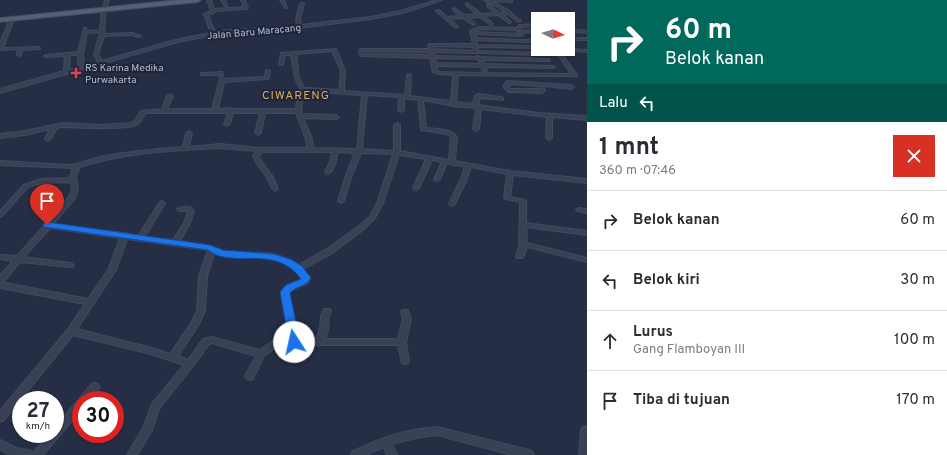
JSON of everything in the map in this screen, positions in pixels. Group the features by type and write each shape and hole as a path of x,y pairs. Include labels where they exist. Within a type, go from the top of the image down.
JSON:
{"main road":[{"path":"0,20 198,0"}],"street":[{"path":"100,62 96,54 102,33 104,10 107,0"},
{"path":"209,0 213,10"},
{"path":"223,0 226,5"},
{"path":"214,34 206,14 213,12 213,10 246,8 243,0"},
{"path":"282,0 286,7"},
{"name":"Jalan Baru Maracang","path":"0,91 177,41 214,34 299,27 374,18 402,12 431,1 440,0"},
{"path":"486,0 510,13 519,21"},
{"path":"490,0 511,1"},
{"path":"299,27 298,19 302,4"},
{"path":"468,4 491,24"},
{"path":"488,6 509,22"},
{"path":"454,9 473,24"},
{"path":"438,11 448,18 456,27"},
{"path":"448,18 510,13"},
{"path":"12,19 0,49 38,48"},
{"path":"528,47 519,32 519,26 531,25"},
{"path":"82,67 80,63 80,53 84,44 85,31 132,34 139,36"},
{"path":"486,74 480,58 475,56 478,52 473,33 531,31"},
{"path":"575,32 587,32"},
{"path":"474,39 531,40"},
{"path":"575,39 587,39"},
{"path":"531,47 430,45 436,72 559,76 575,74 561,56"},
{"path":"20,55 21,49"},
{"path":"281,64 282,54 333,50 335,51 343,71 341,92"},
{"path":"531,54 431,50 361,50 364,55 548,60"},
{"path":"577,50 587,51"},
{"path":"314,51 316,59"},
{"path":"46,56 80,53"},
{"path":"293,53 298,78 303,91 301,92 299,114 309,139 310,149"},
{"path":"67,72 68,54"},
{"path":"544,56 559,76"},
{"path":"433,64 553,67"},
{"path":"222,81 267,78 268,71"},
{"path":"203,74 220,73 222,81 215,110"},
{"path":"453,104 456,73"},
{"path":"401,110 409,75"},
{"path":"506,75 509,82 506,86 509,90 542,90 539,84 571,87"},
{"path":"303,91 405,96 477,107 587,118"},
{"path":"341,201 362,140 365,94"},
{"path":"164,110 170,96"},
{"path":"476,129 478,96 501,99"},
{"path":"420,98 423,129 449,132 454,137 452,163"},
{"path":"0,136 25,133 56,126 71,125 102,127 131,125 136,123 143,112 164,110 263,111 336,117"},
{"path":"227,124 231,110"},
{"path":"258,133 263,111"},
{"path":"549,115 549,138"},
{"path":"299,268 331,250 361,228 373,217 380,203 397,152 397,125"},
{"path":"48,139 56,126"},
{"path":"186,150 189,133"},
{"path":"0,163 63,167 77,166 98,159 130,153 186,150 220,146 260,150 310,149 397,152 510,174 587,181"},
{"path":"260,150 256,156 257,163 271,178 271,183 275,189"},
{"path":"328,172 333,162 335,150"},
{"path":"416,188 430,158"},
{"path":"437,179 446,161"},
{"path":"0,280 72,198 74,190 73,176 77,166"},
{"path":"452,204 460,185 465,178 468,166"},
{"path":"510,174 507,198 523,201 523,244 520,256"},
{"path":"0,215 26,186 41,181 74,180"},
{"path":"140,238 162,203"},
{"path":"175,244 187,223 191,211 190,209 180,209"},
{"path":"579,210 587,211"},
{"path":"47,225 210,248 223,254 271,256 286,261 299,268 306,278 304,281 289,288 285,292 294,342"},
{"path":"524,225 587,233"},
{"path":"0,418 71,331 112,270 124,235"},
{"path":"523,244 587,260"},
{"path":"172,358 195,324 201,311 203,276 212,250"},
{"path":"0,258 70,265"},
{"path":"0,285 90,302"},
{"path":"320,342 320,336 324,331 324,317 327,312"},
{"path":"405,312 407,318 402,342 405,361"},
{"path":"71,331 190,364"},
{"path":"132,455 147,430 155,407 190,364 204,342 209,340 261,354"},
{"path":"250,376 261,354 274,344 294,342 402,342"},
{"path":"92,391 96,387"},
{"path":"64,424 72,414"},
{"path":"584,455 586,430"},
{"path":"356,455 386,441 427,431 437,431 529,455"},
{"path":"386,441 392,455"},
{"path":"36,455 47,443"},
{"path":"0,444 14,452 28,455"}],"place":[{"name":"RS Karina Medika Purwakarta","path":"76,73"}],"district":[{"name":"CIWARENG","path":"296,95"}],"route":[{"path":"47,225 210,248 223,254 271,256 286,261 299,268 306,278 304,281 289,288 285,292 294,342"}]}
